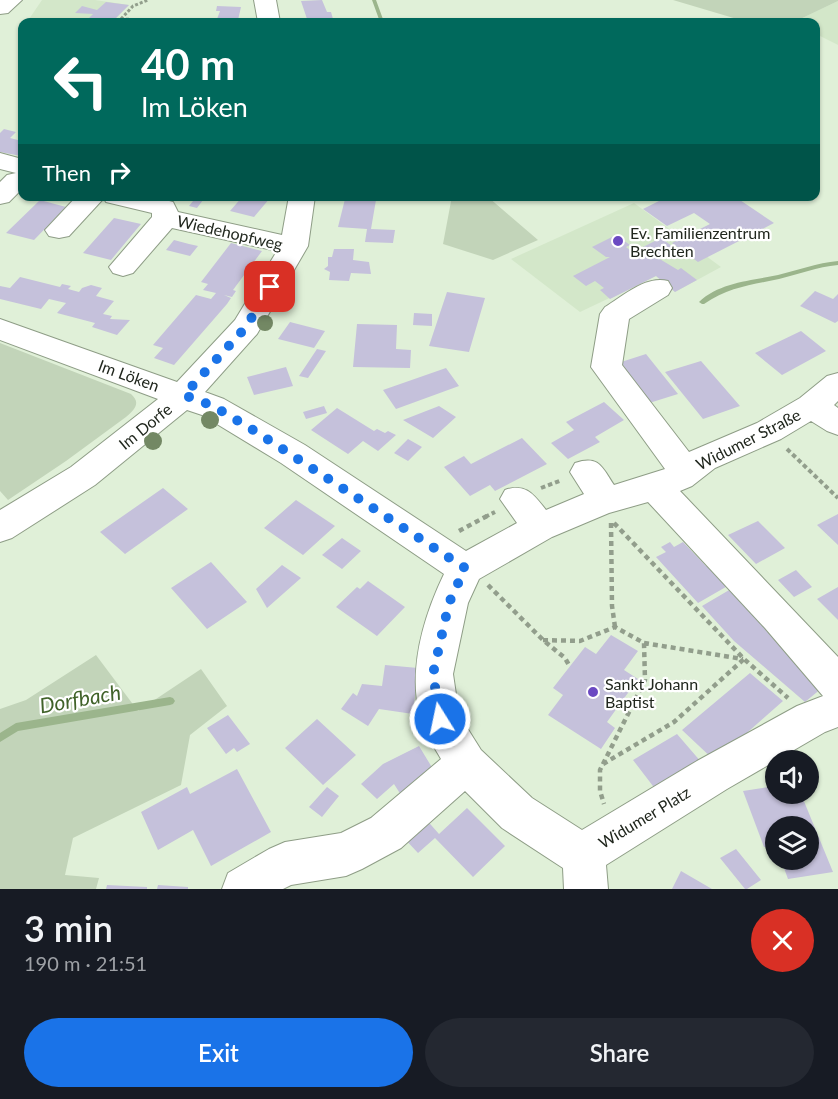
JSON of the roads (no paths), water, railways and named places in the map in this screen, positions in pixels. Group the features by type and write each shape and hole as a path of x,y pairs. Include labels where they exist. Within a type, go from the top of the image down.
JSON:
{"street":[{"path":"0,8 11,0"},
{"path":"265,0 268,18"},
{"path":"59,230 87,201"},
{"name":"Wiedehopfweg","path":"137,201 164,207 166,218"},
{"name":"Im Dorfe","path":"0,528 83,476 184,395 246,327 294,246 301,201"},
{"name":"Wiedehopfweg","path":"166,218 294,246"},
{"name":"Wiedehopfweg","path":"123,267 166,218"},
{"path":"658,288 615,314 606,367 670,480 778,617 838,685"},
{"name":"Im Löken","path":"0,329 213,406 267,438 477,577"},
{"name":"Widumer Straße","path":"670,480 703,459 769,432 811,406 838,384"},
{"path":"811,406 838,423"},
{"path":"587,472 606,500"},
{"path":"477,577 540,527 606,500 670,480"},
{"path":"517,499 540,527"},
{"name":"Widumer Platz","path":"477,577 449,603 433,674 440,719 466,764 584,872 712,775 825,714"},
{"path":"244,889 256,879 285,864 346,854 386,833 466,764"}],"waterway":[{"path":"374,0 381,18"},
{"path":"702,302 720,291 738,285 838,263"},
{"name":"Dorfbach","path":"0,738 16,727 170,701"}],"place":[{"name":"Ev. Familienzentrum Brechten","path":"618,241"},
{"name":"Sankt Johann Baptist","path":"593,692"}]}
